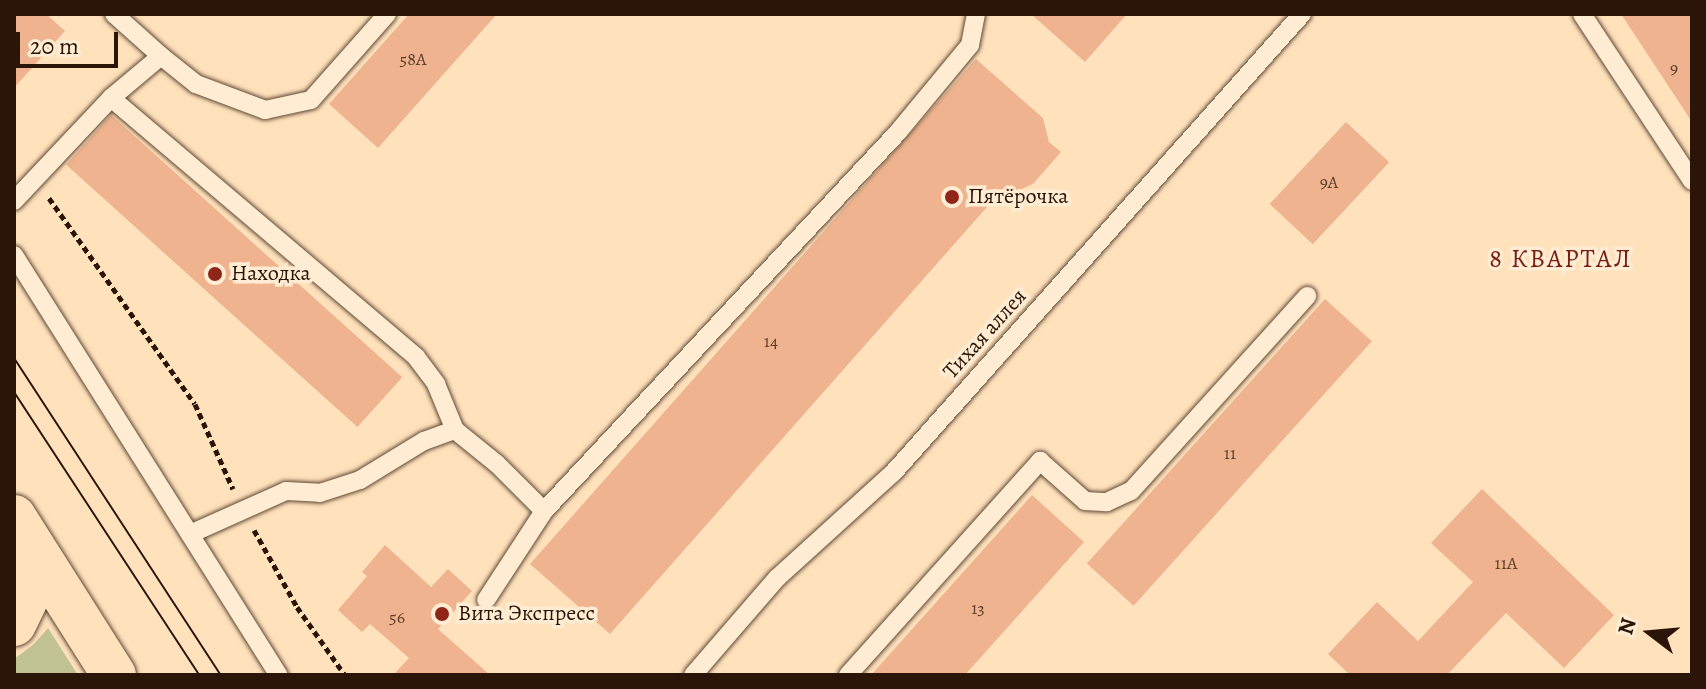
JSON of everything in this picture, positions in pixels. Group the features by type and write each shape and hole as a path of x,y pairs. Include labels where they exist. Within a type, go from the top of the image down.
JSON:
{"main road":[{"path":"14,624 25,601 29,579 16,519"},
{"path":"16,519 114,675"}],"lane":[{"path":"114,14 196,84 265,110 311,100 387,14"},
{"path":"486,600 544,511 898,132 970,45 976,14"},
{"name":"Тихая аллея","path":"693,675 777,578 893,473 1302,14"},
{"path":"1582,14 1692,181"},
{"path":"14,201 111,98 161,56"},
{"path":"111,98 416,357 436,384 455,430 497,464 544,511"},
{"path":"14,255 279,675"},
{"path":"848,675 1040,461 1085,501 1107,502 1131,491 1307,296"},
{"path":"190,534 286,491 320,493 360,480 424,441 455,430"}],"path":[{"path":"35,178 195,404 243,508 297,607 345,675"}],"green space":[{"path":"48,628 78,675 14,675 14,659 33,645"}],"building":[{"path":"14,14 46,14 65,31 14,88"},
{"path":"409,14 497,14 378,148 329,104"},
{"path":"1031,14 1127,14 1085,62"},
{"path":"1621,14 1692,14 1692,122"},
{"path":"976,59 1043,118 1049,142 1061,152 1033,184 1010,194 1002,190 610,634 530,564"},
{"path":"111,115 402,377 357,427 66,165"},
{"path":"1346,122 1389,162 1313,244 1270,204"},
{"path":"1325,299 1372,341 1134,606 1087,564"},
{"path":"1482,489 1614,615 1564,668 1506,613 1447,675 1350,675 1328,654 1377,602 1418,641 1473,582 1431,543"},
{"path":"1032,495 1084,542 965,675 871,675"},
{"path":"385,545 431,587 448,569 472,591 438,629 490,675 393,675 409,658 370,624 362,632 338,610 367,576 362,572"}],"tram line":[{"path":"14,358 221,675"},
{"path":"14,392 199,675"}],"place":[{"name":"Пятёрочка","path":"952,197"},
{"name":"Находка","path":"215,274"},
{"name":"Вита Экспресс","path":"442,614"}],"district":[{"name":"8 КВАРТАЛ","path":"1561,259"}]}
